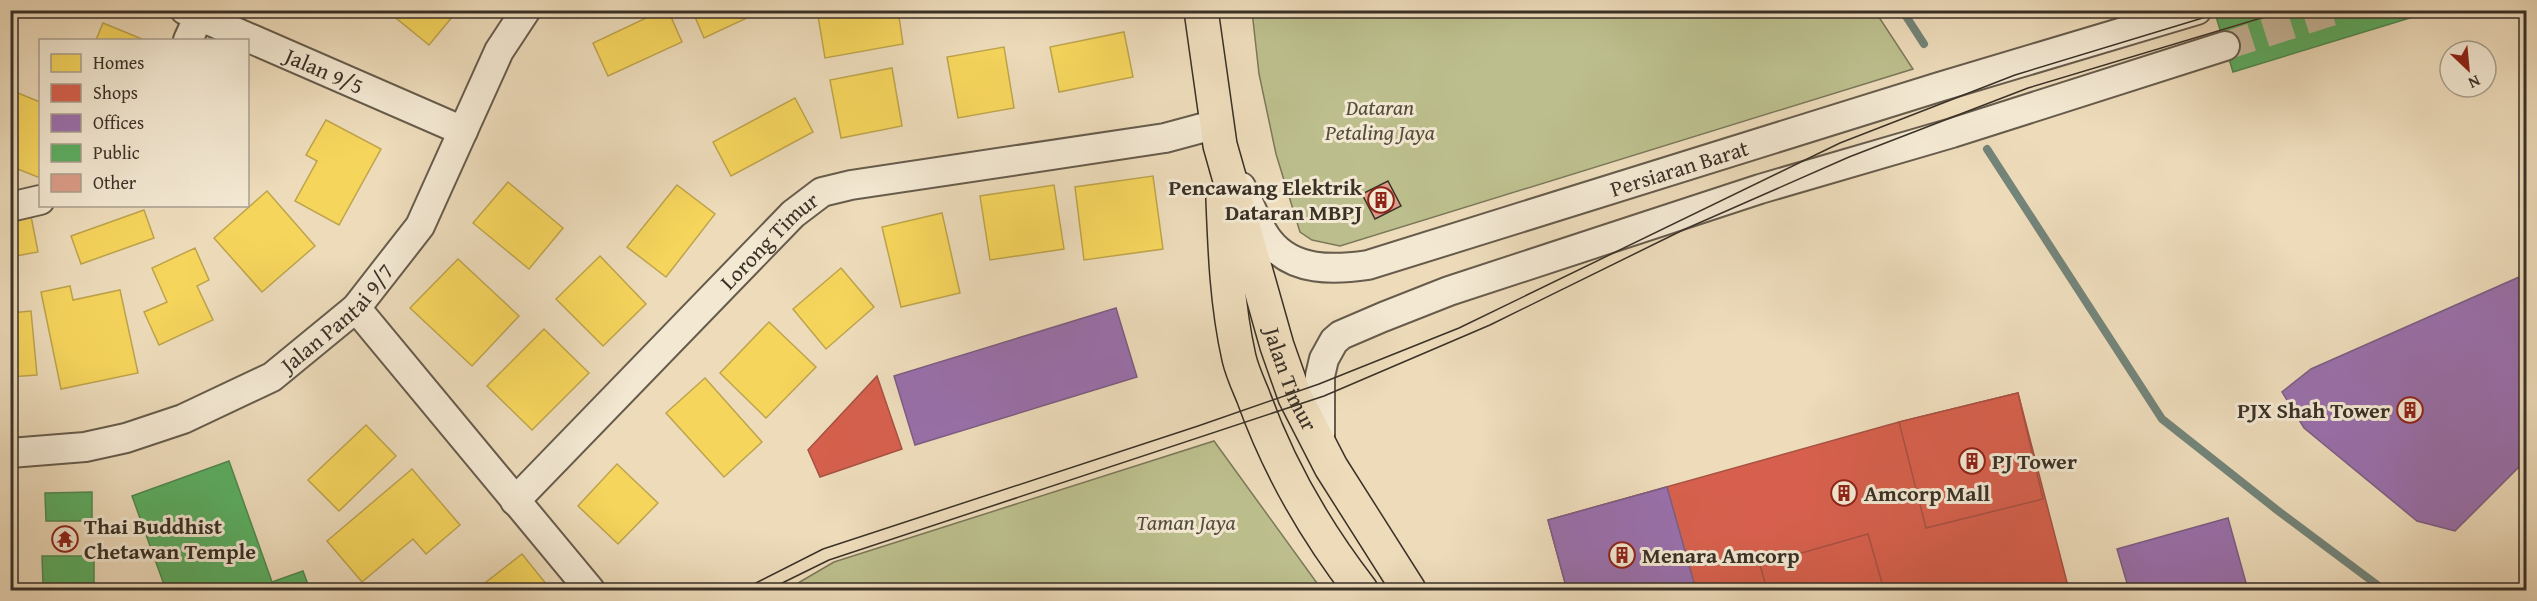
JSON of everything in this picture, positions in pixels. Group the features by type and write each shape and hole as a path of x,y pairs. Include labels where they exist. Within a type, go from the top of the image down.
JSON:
{"main road":[{"name":"Jalan Timur","path":"1201,10 1218,135 1226,278 1239,359 1266,433 1292,483 1336,558 1361,591"},
{"name":"Jalan Timur","path":"1218,135 1277,346 1295,397 1367,526 1409,591"}],"street":[{"name":"Jalan Pantai 9/7","path":"10,453 85,447 126,438 183,420 272,377 356,308 420,226 500,51 526,10"},
{"name":"Persiaran Barat","path":"1218,135 1269,241 1286,257 1301,264 1320,268 1357,267 1507,223 1939,87 2143,19 2197,10"},
{"name":"Jalan 9/5","path":"190,22 233,39"},
{"name":"Jalan 9/5","path":"249,46 463,131"},
{"name":"Persiaran Barat","path":"1320,444 1320,376 1324,359 1334,341 1341,335 1372,321 1434,296 1760,189 1952,133 2225,46"},
{"name":"Lorong Timur","path":"515,501 793,214 822,192 851,184 1165,138 1218,135"},
{"path":"10,207 39,200"},
{"path":"356,308 590,591"}],"green space":[{"name":"Dataran Petaling Jaya","path":"1252,11 1875,11 1913,69 1340,246 1312,240 1300,232 1276,154 1259,74"},
{"name":"Taman Jaya","path":"1214,441 1322,590 786,590 834,562"}],"building: Homes":[{"path":"386,10 458,10 429,45"},
{"path":"663,10 668,10 682,42 608,76 593,43"},
{"path":"692,10 764,10 704,38"},
{"path":"817,10 898,10 903,44 825,58"},
{"path":"103,23 142,39 96,39"},
{"path":"1124,32 1133,77 1059,92 1050,47"},
{"path":"1004,47 1014,108 958,118 947,57"},
{"path":"892,68 902,126 841,138 830,80"},
{"path":"18,93 39,102 39,178 10,166 10,112"},
{"path":"795,98 813,132 731,176 713,142"},
{"path":"326,120 381,149 339,225 295,201 317,161 306,155"},
{"path":"1153,176 1163,249 1084,260 1075,187"},
{"path":"508,182 563,228 529,269 473,223"},
{"path":"677,185 715,214 666,277 627,247"},
{"path":"1054,185 1064,249 990,260 980,196"},
{"path":"267,191 315,246 262,292 214,238"},
{"path":"144,210 154,238 81,264 71,236"},
{"path":"942,213 960,293 901,307 882,227"},
{"path":"31,216 38,252 10,257 10,220"},
{"path":"195,248 209,280 197,286 213,320 159,345 144,312 167,302 152,268"},
{"path":"600,256 646,304 603,346 556,299"},
{"path":"458,259 519,316 472,366 410,308"},
{"path":"841,268 874,307 826,349 793,309"},
{"path":"70,286 73,300 120,290 138,373 61,389 41,292"},
{"path":"31,311 37,375 10,377 10,313"},
{"path":"769,322 816,367 766,418 720,373"},
{"path":"544,329 589,373 532,430 487,386"},
{"path":"705,378 762,442 724,477 666,413"},
{"path":"366,425 396,456 339,511 308,480"},
{"path":"617,464 658,503 618,544 578,506"},
{"path":"412,469 460,525 426,554 413,539 362,582 327,541"},
{"path":"522,554 551,590 476,590"}],"building: Shops":[{"path":"877,376 902,449 820,477 808,450"},
{"name":"Amcorp Mall","path":"2018,393 2069,590 1567,590 1548,520 1899,422"},
{"name":"PJ Tower","path":"2018,393 2043,499 1926,528 1899,422"},
{"path":"1868,534 1884,590 1767,590 1760,565"}],"building: Offices":[{"name":"PJX Shah Tower","path":"2526,274 2526,460 2455,531 2417,521 2304,428 2282,392 2311,369"},
{"path":"1116,308 1137,377 915,445 894,376"},
{"name":"Menara Amcorp","path":"1667,487 1696,590 1567,590 1548,520"},
{"path":"2228,518 2248,590 2129,590 2117,549"}],"building: Public":[{"path":"2214,10 2436,10 2233,72"},
{"path":"229,461 272,582 303,571 310,590 166,590 132,496"},
{"path":"92,492 92,521 46,521 45,493"},
{"path":"42,556 94,556 94,584 43,584"}],"building: Other":[{"name":"Pencawang Elektrik Dataran MBPJ","path":"1388,181 1401,206 1375,219 1362,194"}],"waterway":[{"path":"1902,10 1924,44"},
{"path":"1987,149 2162,419 2277,510 2384,590"}],"tunnel":[{"path":"2225,46 2337,10"}],"tram line":[{"path":"742,590 823,549 1319,384 1459,328 1840,143 2015,75 2229,10"},
{"path":"768,590 829,560 1324,396 1490,325 1683,230 1849,157 2028,88 2288,10"}],"place":[{"name":"Pencawang Elektrik Dataran MBPJ","path":"1381,200"},
{"name":"PJX Shah Tower","path":"2410,410"},
{"name":"PJ Tower","path":"1972,461"},
{"name":"Amcorp Mall","path":"1844,493"},
{"name":"Thai Buddhist Chetawan Temple","path":"65,539"},
{"name":"Menara Amcorp","path":"1622,555"}]}
